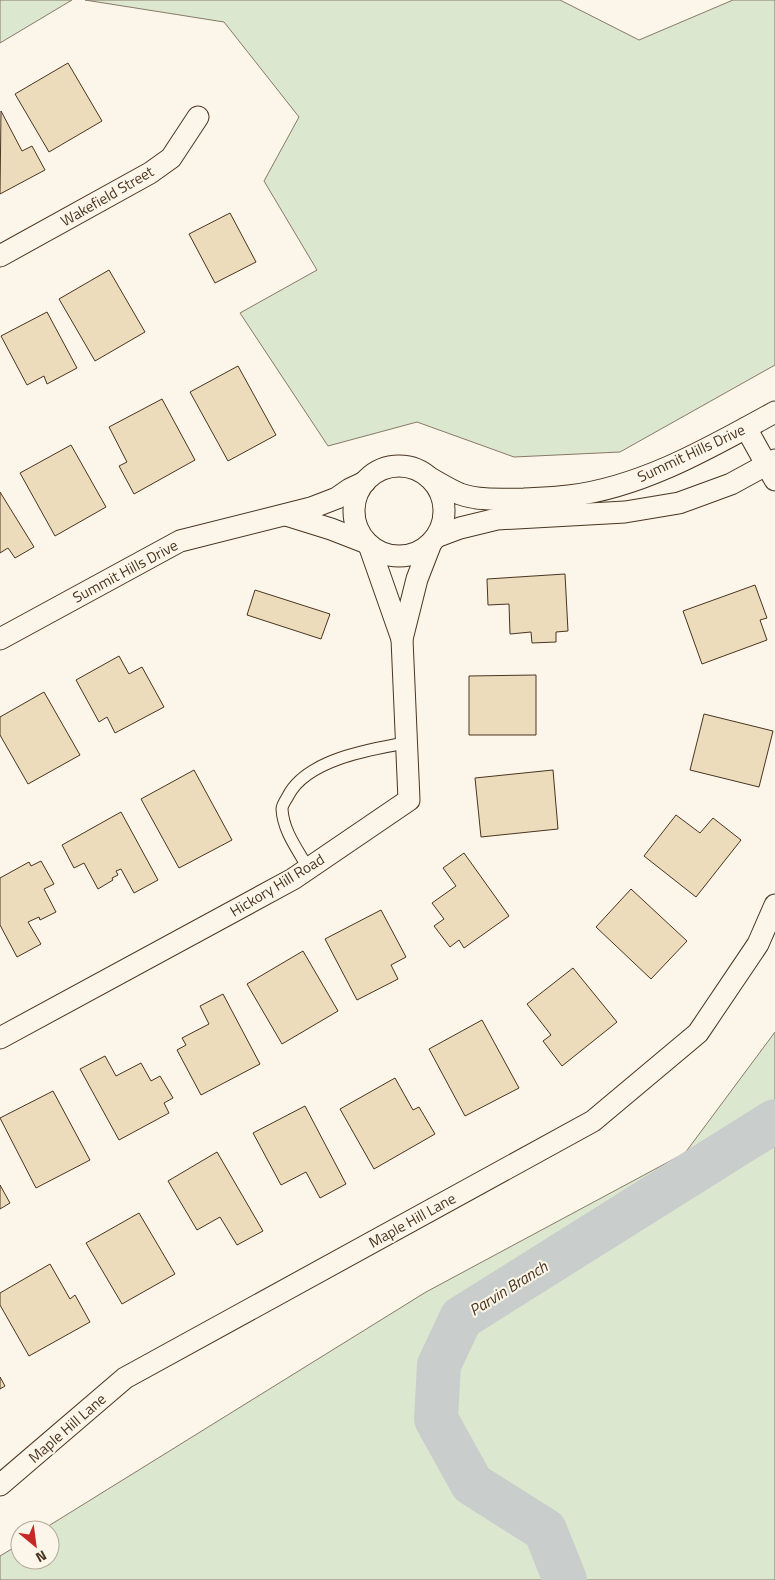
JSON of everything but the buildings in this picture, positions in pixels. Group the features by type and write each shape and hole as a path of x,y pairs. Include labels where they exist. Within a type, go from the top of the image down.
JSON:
{"street":[{"name":"Wakefield Street","path":"0,256 150,173 171,158 198,117"},
{"name":"Summit Hills Drive","path":"430,478 460,494 496,500 569,496 614,486 658,472 775,412"},
{"path":"433,540 460,528 497,519 624,512 679,503 772,468 746,428"},
{"path":"398,466 414,469 430,478 440,493 444,505 443,523 433,540 420,552 401,556 389,555 368,544 357,526 354,511 357,495 365,482 380,470 398,466"},
{"name":"Summit Hills Drive","path":"286,515 337,498 365,482"},
{"name":"Summit Hills Drive","path":"0,639 180,541 278,515 286,515 331,529 368,544"},
{"name":"Hickory Hill Road","path":"0,1038 293,879 409,800 402,639 417,579 433,540"},
{"name":"Hickory Hill Road","path":"368,544 402,639"},
{"name":"Maple Hill Lane","path":"0,1486 126,1378 593,1121 698,1033 758,944 775,906"}],"lane":[{"path":"308,868 286,829 282,807 293,786 315,770 343,756 406,744"}],"green space":[{"path":"0,0 72,0 0,43"},
{"path":"85,0 560,0 639,40 733,0 775,0 775,365 620,452 514,457 417,422 328,446 240,313 317,270 264,181 299,117 224,22"},
{"path":"775,1032 775,1580 0,1580 0,1556 10,1550 10,1570 60,1570 60,1520 58,1520 426,1292 685,1153"}],"waterway":[{"name":"Parvin Branch","path":"565,1580 545,1530 472,1484 436,1419 439,1365 461,1318 775,1121"}]}
